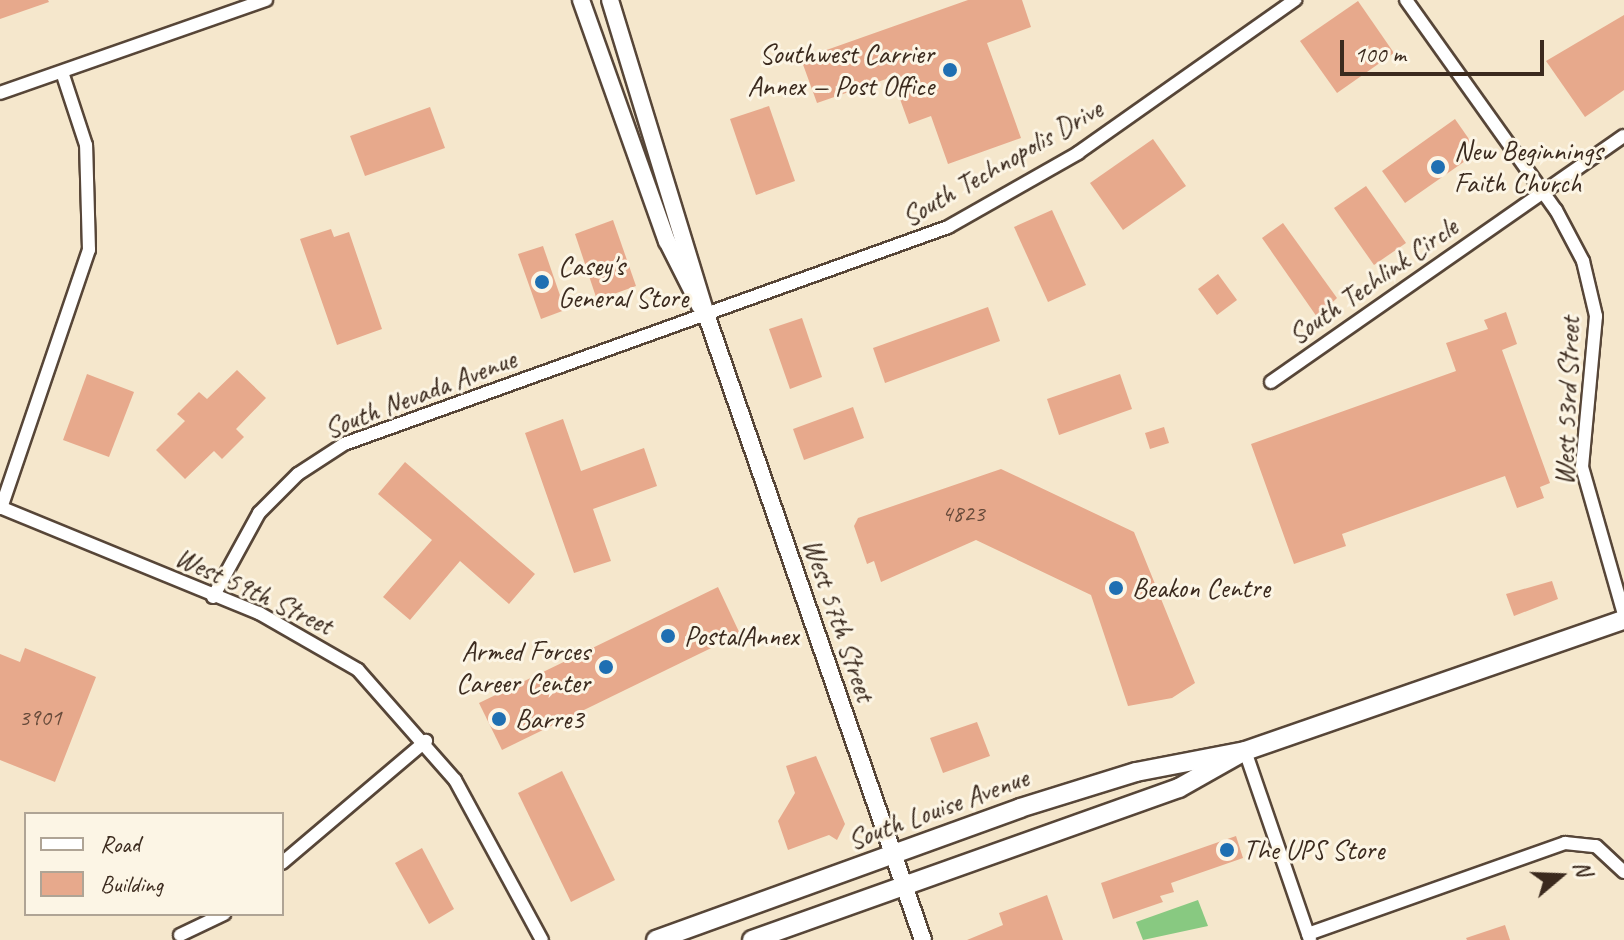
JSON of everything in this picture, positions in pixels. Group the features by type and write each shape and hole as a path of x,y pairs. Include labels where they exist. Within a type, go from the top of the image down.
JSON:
{"main road":[{"name":"West 57th Street","path":"581,0 667,241 707,317"},
{"name":"West 57th Street","path":"610,0 707,317 923,940"},
{"name":"South Louise Avenue","path":"656,940 1136,772 1245,751 1624,617"},
{"name":"South Louise Avenue","path":"752,940 1179,788 1245,751"}],"street":[{"path":"0,93 266,0"},
{"name":"South Technopolis Drive","path":"707,317 873,259 986,207 1078,153 1295,0"},
{"name":"West 53rd Street","path":"1406,0 1543,193 1577,248 1592,293 1596,336 1582,467 1624,617"},
{"path":"0,508 89,250 86,145 62,72"},
{"name":"South Techlink Circle","path":"1271,382 1624,136"},
{"name":"South Nevada Avenue","path":"213,597 259,513 320,457 368,433 707,317"},
{"name":"West 59th Street","path":"0,508 213,597 259,613 358,670 426,741 490,837 542,940"},
{"path":"284,861 426,741"},
{"path":"1245,751 1309,937 1565,843 1596,846 1624,872"},
{"path":"180,935 220,916"}],"green space":[{"path":"1198,900 1208,926 1143,940 1136,922"}],"building":[{"path":"0,0 48,0 49,2 0,19"},
{"path":"968,0 1022,0 1031,27 987,43 1021,138 948,164 931,116 909,124 892,77 817,103 801,59"},
{"path":"1358,1 1394,53 1337,93 1300,41"},
{"path":"1624,15 1624,90 1585,117 1546,61"},
{"path":"769,106 795,181 756,195 730,119"},
{"path":"430,107 445,148 365,176 350,136"},
{"path":"1455,119 1478,152 1405,203 1382,171"},
{"path":"1153,139 1186,186 1123,230 1090,183"},
{"path":"1366,186 1406,243 1374,265 1334,208"},
{"path":"1052,210 1086,285 1048,302 1014,227"},
{"name":"Casey's General Store","path":"613,220 636,286 597,300 575,234"},
{"path":"1283,223 1337,298 1317,317 1262,238"},
{"path":"331,229 334,237 349,232 382,329 337,345 300,239"},
{"name":"Casey's General Store","path":"543,246 565,310 541,319 518,254"},
{"path":"1218,274 1237,300 1217,315 1198,289"},
{"path":"988,307 1000,341 885,383 873,348"},
{"path":"1506,312 1517,344 1502,350 1550,483 1540,487 1544,498 1517,508 1505,476 1342,534 1346,546 1294,564 1251,444 1456,371 1446,343 1488,329 1484,320"},
{"path":"802,318 822,377 790,389 769,329"},
{"path":"237,370 266,398 236,429 244,437 222,459 214,451 185,479 156,450 185,421 177,414 199,392 207,399"},
{"path":"87,374 134,392 109,457 63,440"},
{"path":"1120,374 1132,409 1059,435 1047,399"},
{"path":"853,407 864,438 804,460 793,429"},
{"path":"563,419 581,471 644,448 657,486 593,509 611,561 574,573 525,433"},
{"path":"1164,427 1169,443 1150,449 1145,433"},
{"path":"405,462 535,574 509,604 460,561 410,620 383,597 432,540 378,494"},
{"name":"Beakon Centre","path":"1001,469 1134,532 1195,683 1172,698 1128,706 1091,595 976,540 881,582 874,561 867,564 854,526 858,518"},
{"path":"1552,581 1558,599 1514,616 1506,594"},
{"path":"718,587 740,634 502,750 479,703"},
{"path":"25,648 96,677 55,782 0,760 0,654 20,662"},
{"path":"977,722 990,756 943,773 930,738"},
{"path":"816,756 845,824 837,840 829,835 788,850 778,821 795,793 786,766"},
{"path":"562,771 615,880 571,902 518,793"},
{"path":"1236,836 1243,858 1171,883 1174,892 1160,896 1163,902 1113,919 1101,883"},
{"path":"422,848 454,909 429,924 395,863"},
{"path":"1047,895 1063,940 967,940 1003,925 999,913"},
{"path":"1505,925 1510,940 1466,938"}],"place":[{"name":"Southwest Carrier Annex — Post Office","path":"950,70"},
{"name":"New Beginnings Faith Church","path":"1438,167"},
{"name":"Casey's General Store","path":"542,282"},
{"name":"Beakon Centre","path":"1116,588"},
{"name":"PostalAnnex","path":"668,636"},
{"name":"Armed Forces Career Center","path":"606,667"},
{"name":"Barre3","path":"499,719"},
{"name":"The UPS Store","path":"1227,850"}]}
